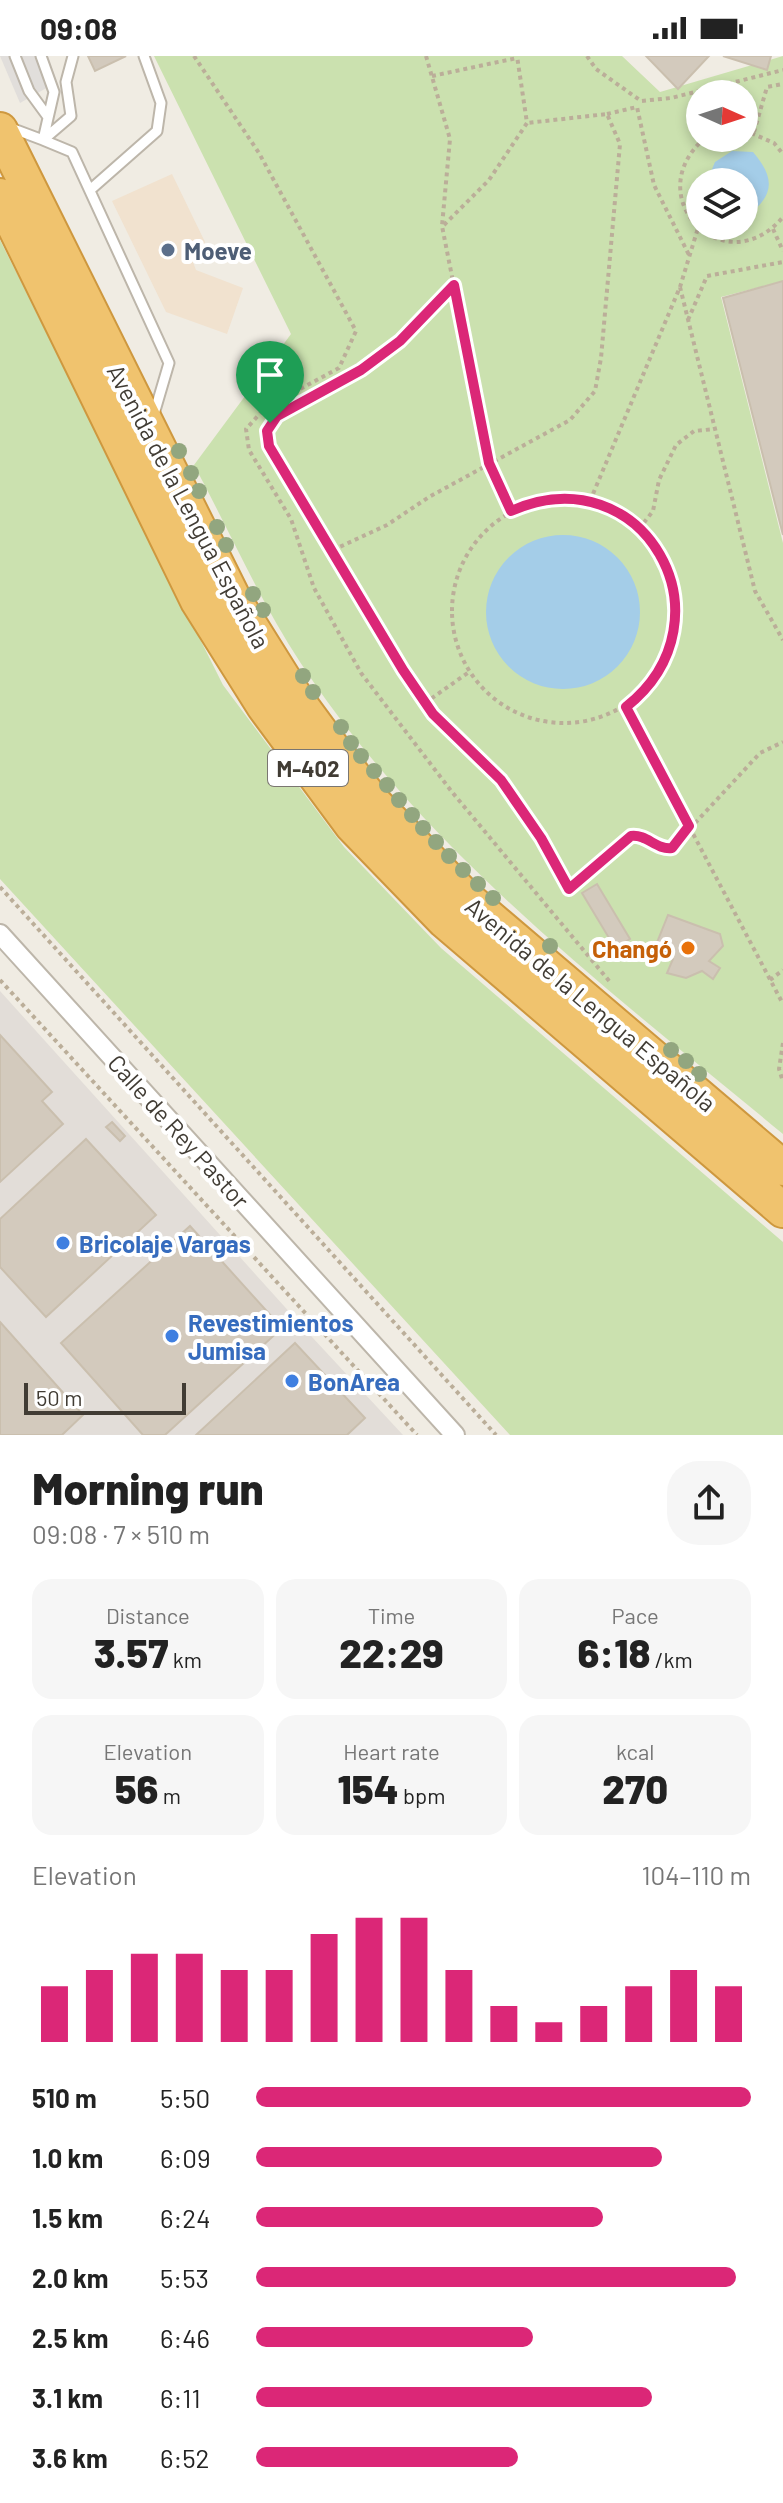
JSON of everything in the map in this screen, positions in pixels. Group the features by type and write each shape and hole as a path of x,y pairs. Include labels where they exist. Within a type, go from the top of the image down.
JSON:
{"highway":[{"name":"Avenida de la Lengua Española","path":"0,128 148,433 234,600 296,699 373,802 466,898 783,1168"},
{"name":"Avenida de la Lengua Española","path":"0,196 198,601 236,665 328,795 352,825 444,920 783,1210"}],"street":[{"name":"Calle de Rey Pastor","path":"0,934 455,1435"}],"lane":[{"path":"15,56 29,91 48,117"},
{"path":"41,56 54,92 43,140"},
{"path":"43,140 71,116 66,82 73,56"},
{"path":"90,190 157,131 161,103 144,56"},
{"path":"0,128 72,152 169,363 148,433"}],"path":[{"path":"194,56 259,153 356,331 339,368 265,408 246,429 249,450 291,519 314,588 361,673 452,792 620,994"},
{"path":"426,56 450,139 442,226 489,463 511,511"},
{"path":"587,56 596,69 641,101 671,98 783,70"},
{"path":"432,76 517,57 527,123 489,180 442,226"},
{"path":"758,118 767,87 783,84"},
{"path":"527,123 607,114 637,107 654,185 690,256"},
{"path":"333,550 387,525 489,463 570,420 595,391 601,358 620,144 607,114"},
{"path":"758,134 774,143 783,154"},
{"path":"686,210 679,183 683,165 691,152"},
{"path":"758,236 773,229 783,217"},
{"path":"773,229 783,251"},
{"path":"590,501 680,287 695,240"},
{"path":"724,240 751,240"},
{"path":"688,321 707,276 783,262"},
{"path":"454,285 400,341 361,370 270,423 269,446 425,703 501,780 541,838 569,889 631,836 639,835 664,849 672,848 689,826 760,753 783,742"},
{"path":"680,287 755,591 783,640"},
{"path":"639,529 653,511 659,480 676,445 694,431 715,429"},
{"path":"550,499 590,501 629,518 661,552 677,600 671,650 644,692 626,707 573,725 522,717 487,694 469,672 455,641 451,607 460,568 480,536 511,511 550,499"},
{"path":"425,703 469,672"},
{"path":"626,707 783,1004"},
{"path":"0,887 496,1435"},
{"path":"770,980 783,970"},
{"path":"0,980 417,1435"},
{"path":"783,1043 779,1069 783,1082"}],"shaded area":[{"path":"0,56 48,56 57,82 20,103"},
{"name":"Moeve","path":"172,174 205,242 199,258 193,262 196,270 243,288 227,334 166,312 112,201"},
{"path":"0,991 312,1337 403,1435 0,1435"}],"green space":[{"path":"154,56 622,56 660,92 686,84 686,152 758,152 758,80 701,80 783,56 783,281 721,297 783,543 783,1134 652,1027 524,916 404,796 350,731 285,639 194,465 291,334"},
{"path":"0,240 223,685 344,847 441,948 783,1242 783,1435 510,1435 0,879"}],"water":[{"path":"730,152 753,152 768,178 769,186 763,201 758,206 758,168 712,168 715,162"},
{"path":"563,535 593,541 618,557 634,582 640,612 634,642 618,667 593,683 563,689 533,683 508,667 492,642 486,612 492,582 508,557 533,541"}],"building":[{"path":"88,56 126,56 95,71"},
{"path":"646,56 709,56 678,89"},
{"path":"723,56 771,56 767,70"},
{"path":"783,281 783,535 723,298"},
{"name":"Changó","path":"597,884 630,939 615,948 582,893"},
{"name":"Changó","path":"668,915 720,934 723,946 709,961 720,968 713,979 702,971 686,978 667,973 673,959 654,950"},
{"path":"0,1035 52,1092 42,1101 63,1124 0,1182"},
{"path":"112,1122 125,1136 120,1141 106,1127"},
{"name":"Bricolaje Vargas","path":"86,1139 156,1215 46,1317 0,1267 0,1219"},
{"name":"Revestimientos Jumisa","path":"190,1226 282,1328 165,1435 143,1435 61,1343"},
{"path":"0,1322 83,1415 62,1435 0,1435"},
{"name":"BonArea","path":"295,1343 365,1418 347,1435 196,1435"}],"place":[{"name":"Moeve","path":"168,250"},
{"name":"Changó","path":"688,948"},
{"name":"Bricolaje Vargas","path":"63,1243"},
{"name":"Revestimientos Jumisa","path":"172,1336"},
{"name":"BonArea","path":"292,1381"}],"route":[{"path":"454,285 489,463 511,511 550,499 590,501 629,518 661,552 677,600 671,650 644,692 626,707 689,826 672,848 664,849 639,835 631,836 569,889 541,838 501,780 433,714 403,670 269,446 267,431 270,423 299,403 361,370 400,341 454,285"}]}
